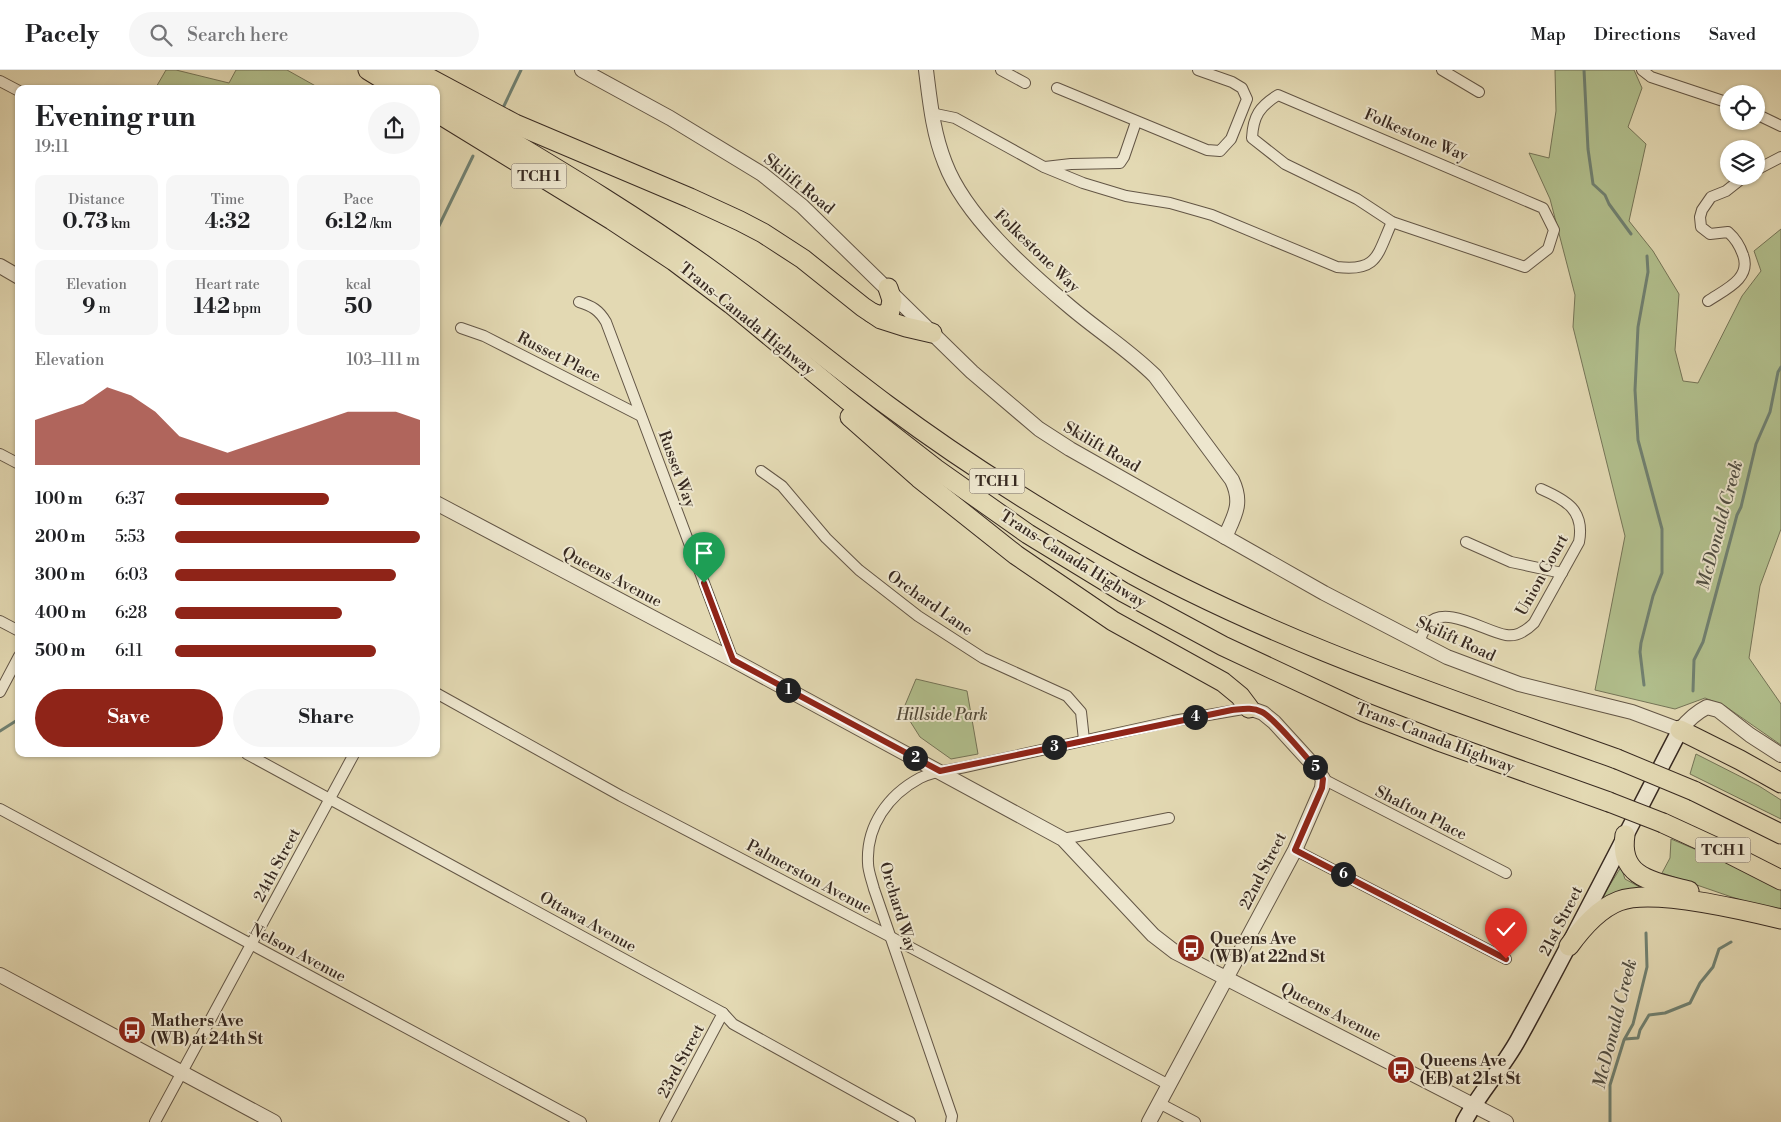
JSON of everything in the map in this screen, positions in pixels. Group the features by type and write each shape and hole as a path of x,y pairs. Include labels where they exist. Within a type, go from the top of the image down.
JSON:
{"highway":[{"path":"368,70 392,85"},
{"path":"394,70 418,85"},
{"path":"414,70 515,124 690,198 763,233 803,259 872,313 893,324 932,333"},
{"name":"Trans-Canada Highway","path":"440,98 658,233 741,292 933,438 1019,495 1107,548 1197,595 1309,645 1379,673 1617,759 1694,790 1781,834"},
{"name":"Trans-Canada Highway","path":"440,114 642,240 702,281 853,405 936,469 1028,534 1123,592 1223,646 1364,712 1663,823 1781,880"},
{"path":"872,313 881,316 890,311 892,300 888,288"},
{"path":"731,304 887,451 984,531 1113,621 1223,682 1240,696 1249,708"},
{"path":"1680,730 1724,751 1781,783"},
{"path":"1625,835 1625,860 1630,868 1638,874 1664,884 1781,919"},
{"path":"1569,946 1597,914 1619,901 1634,897 1668,898 1781,919"}],"main road":[{"name":"21st Street","path":"1464,1122 1473,1105 1511,1052 1569,946 1680,730"}],"street":[{"name":"Skilift Road","path":"582,70 670,118 762,174 802,206 972,372 1039,429 1078,454 1324,593 1447,656 1499,678 1543,691 1632,712 1680,730"},
{"name":"Folkestone Way","path":"926,70 930,113 945,163 965,200 986,227 1018,260 1069,306 1142,362 1155,376 1232,480 1237,490 1238,503 1225,536"},
{"path":"1001,70 1026,83"},
{"path":"1057,88 1207,150 1220,151 1231,139 1247,99 1242,88 1232,82 1198,70"},
{"path":"1442,70 1479,92"},
{"path":"1642,70 1651,77 1720,100"},
{"path":"0,81 15,89"},
{"name":"Folkestone Way","path":"1278,95 1543,208 1554,230 1548,249 1526,267 1392,222 1357,199 1285,164 1252,138 1253,124 1264,103 1278,95"},
{"path":"930,113 955,118 1044,167 1083,183 1126,196 1170,202 1212,214 1337,267 1353,269 1371,264 1379,252 1392,222"},
{"path":"1765,118 1781,126"},
{"path":"1044,167 1071,164 1120,163 1124,157 1136,122"},
{"path":"1765,165 1781,157"},
{"path":"1708,301 1739,280 1745,271 1745,260 1736,239 1728,232 1710,234 1701,227 1700,217 1702,210 1711,196 1726,191 1734,185"},
{"path":"0,266 15,275"},
{"name":"Russet Way","path":"579,302 591,305 606,322 733,660"},
{"name":"Russet Place","path":"461,328 484,336 641,416"},
{"path":"0,454 15,462"},
{"name":"Orchard Lane","path":"761,471 782,486 826,538 859,570 918,616 983,658 1067,696 1081,712 1084,740"},
{"name":"Union Court","path":"1419,642 1428,624 1438,618 1455,618 1506,635 1524,631 1538,618 1579,542 1580,523 1575,511 1567,502 1541,489"},
{"name":"Queens Avenue","path":"440,505 1063,838 1153,935 1175,952 1227,977 1506,1122"},
{"path":"1466,542 1511,562 1562,573"},
{"path":"0,621 15,630"},
{"path":"0,692 15,664"},
{"name":"Palmerston Avenue","path":"440,695 621,796 1169,1085"},
{"path":"1680,730 1689,718 1707,707 1718,710 1750,735 1781,755"},
{"path":"1249,708 1264,713 1274,722 1315,767 1323,779"},
{"name":"Orchard Way","path":"951,1122 952,1116 889,936 868,865 871,832 880,812 896,795 920,778 940,771 1084,740 1249,708"},
{"name":"Ottawa Avenue","path":"254,757 723,1013 733,1024 910,1122"},
{"name":"24th Street","path":"155,1122 352,757"},
{"name":"22nd Street","path":"1149,1122 1295,850 1322,788 1323,779"},
{"name":"Shafton Place","path":"1323,779 1506,873"},
{"name":"Nelson Avenue","path":"0,809 581,1122"},
{"path":"1063,838 1169,818"},
{"path":"1295,850 1506,959"},
{"path":"0,975 274,1122"},
{"name":"23rd Street","path":"664,1122 723,1013"},
{"path":"1159,1103 1195,1122"}],"green space":[{"path":"166,70 176,70 229,83 236,70 287,70 314,85 157,85"},
{"path":"1555,70 1634,70 1642,88 1628,127 1646,144 1629,221 1653,251 1679,294 1675,350 1683,381 1698,383 1742,296 1761,271 1754,251 1781,229 1781,529 1760,586 1749,658 1781,704 1781,745 1725,706 1705,698 1675,709 1595,690 1625,536 1573,327 1575,295 1550,199 1529,153 1549,158 1556,111"},
{"name":"Hillside Park","path":"916,679 967,691 978,754 951,759 920,737 903,710"},
{"path":"1696,754 1759,786 1781,800 1781,819 1690,774"},
{"path":"1671,839 1765,879 1781,889 1781,914 1662,873 1670,858"},
{"path":"1621,867 1625,879 1645,890 1598,904"}],"waterway":[{"path":"502,110 521,70"},
{"path":"1584,70 1588,149 1593,184 1605,195 1609,204 1631,234"},
{"path":"440,224 473,156"},
{"path":"1644,685 1640,652 1641,643 1653,596 1662,573 1662,529 1638,440 1635,390 1638,327 1648,272 1647,256"},
{"name":"McDonald Creek","path":"1693,691 1694,660 1703,642 1737,515 1741,507 1756,444 1770,412 1778,372 1781,367"},
{"path":"0,731 15,722"},
{"name":"McDonald Creek","path":"1610,1122 1610,1085 1624,1040 1633,1024 1647,967 1646,933"},
{"path":"1625,1039 1638,1038 1640,1030 1649,1015 1665,1013 1690,1003 1700,983 1713,967 1719,949 1731,942"}],"place":[{"name":"Queens Ave (WB) at 22nd St","path":"1191,948"},
{"name":"Mathers Ave (WB) at 24th St","path":"132,1030"},
{"name":"Queens Ave (EB) at 21st St","path":"1401,1070"}],"route":[{"path":"704,583 733,660 940,771 1232,710 1249,708 1264,713 1315,767 1323,779 1322,788 1295,850 1506,959"}]}
